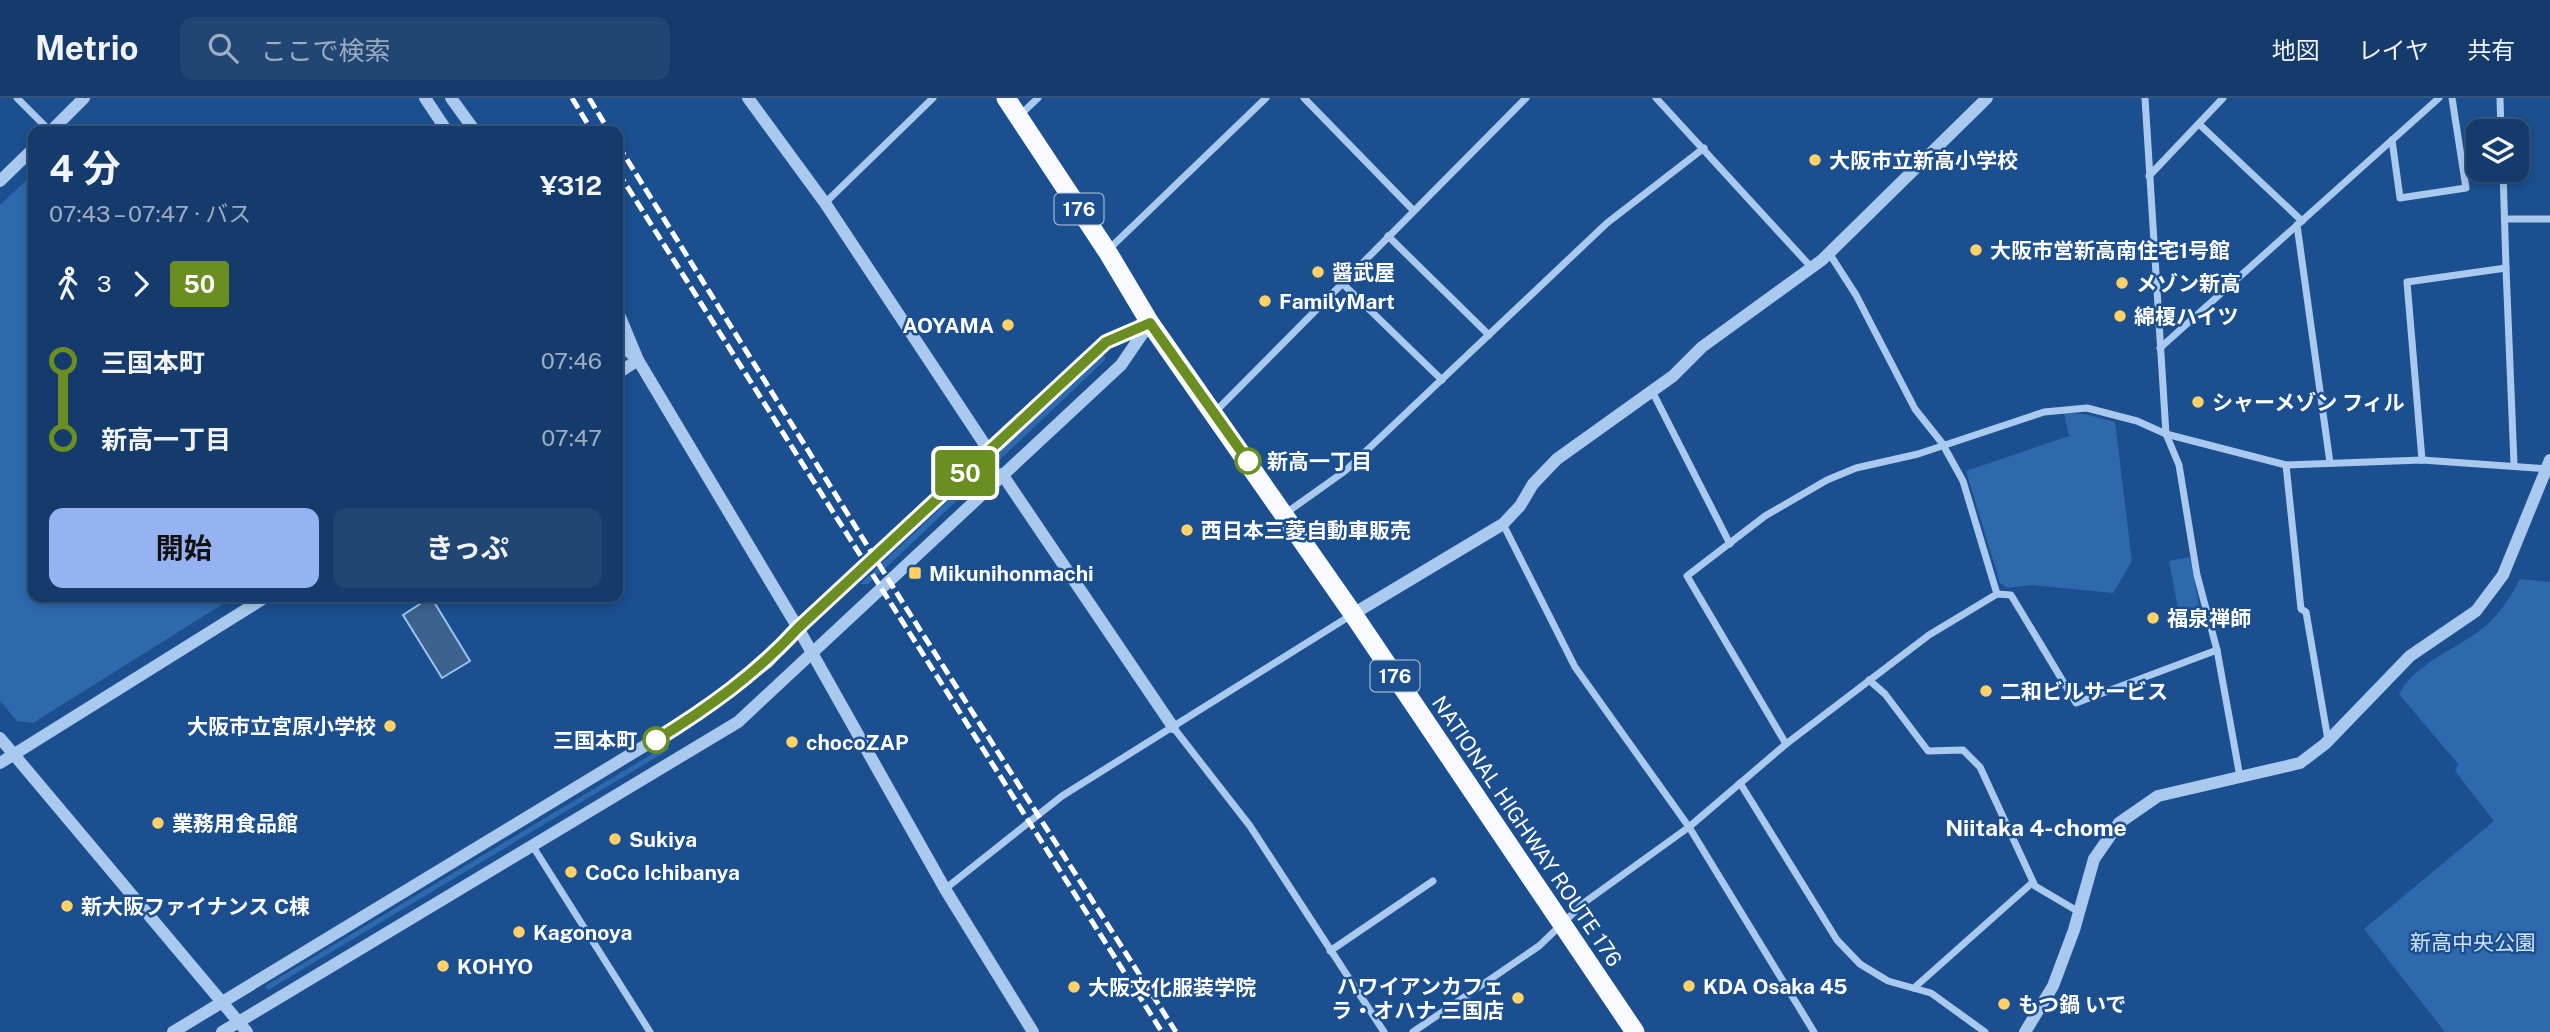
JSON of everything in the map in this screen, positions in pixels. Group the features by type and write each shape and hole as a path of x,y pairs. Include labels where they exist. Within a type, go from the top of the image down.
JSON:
{"highway":[{"name":"NATIONAL HIGHWAY ROUTE 176","path":"1006,98 1107,251 1150,323 1353,614 1635,1032"}],"street":[{"path":"17,98 46,126"},
{"path":"56,126 84,98"},
{"path":"425,98 444,126"},
{"path":"452,98 472,126"},
{"path":"748,98 825,203 989,451"},
{"path":"825,203 933,98"},
{"path":"1019,117 1038,98"},
{"path":"1107,251 1266,98"},
{"path":"1304,98 1413,210"},
{"path":"1214,413 1526,98"},
{"path":"1656,98 1811,267"},
{"path":"945,889 1062,796 1353,614 1503,524 1520,506 1533,484 1558,458 1652,391 1702,346 1829,253 1987,98"},
{"path":"2145,98 2166,435 2179,466 2197,575 2217,650 2240,778"},
{"path":"2149,176 2223,98"},
{"path":"2160,348 2440,98"},
{"path":"2392,140 2400,198 2466,188 2452,98"},
{"path":"2500,98 2501,119"},
{"path":"2199,124 2299,223 2330,463"},
{"path":"1284,514 1345,471 1607,223 1704,148"},
{"path":"0,181 28,154"},
{"path":"2504,182 2514,464"},
{"path":"2506,219 2550,219"},
{"path":"1388,236 1489,335"},
{"path":"1829,253 1856,295 1915,409 1942,443 1963,481 1997,594"},
{"path":"2422,460 2407,282 2506,268"},
{"path":"1342,283 1443,380"},
{"path":"173,1032 707,708 768,662 798,628 1106,342 1150,323"},
{"path":"222,1032 244,1027 531,844 714,738 763,701 1121,365 1150,323"},
{"path":"623,324 638,360 798,628 945,889 1033,1032"},
{"path":"623,346 638,360"},
{"path":"623,370 638,360"},
{"path":"1652,391 1730,544"},
{"path":"1786,744 1687,576 1766,516 1827,480 1864,466 1918,454 1942,443 2044,412 2087,408 2137,421 2166,435 2286,465 2347,465 2422,460 2549,465 2503,575 2476,611 2410,656 2329,740 2300,763 2158,796 2119,823 2094,859 2053,986 2025,1032"},
{"path":"2286,465 2301,609 2306,612 2329,740"},
{"path":"1002,474 1173,727 1250,826 1384,1032"},
{"path":"1503,524 1575,667 1689,827 1814,1032"},
{"path":"1413,1032 1535,949 1585,902 1689,827 1786,744 1928,635 1997,594 2011,595 2076,703 2217,650"},
{"path":"0,763 258,602"},
{"path":"1869,680 1885,694 1928,751 1963,750 1980,767 2035,886 2079,912"},
{"path":"0,738 244,1027"},
{"path":"1740,783 1837,940 1870,970 1888,981 1931,993 1985,1032"},
{"path":"531,844 650,1032"},
{"path":"1330,951 1433,881"},
{"path":"1914,988 2033,882"}],"green space":[{"path":"28,179 28,602 226,602 33,723 17,721 0,701 0,205"},
{"path":"1105,356 1105,360 890,564 868,584 860,584 1100,357"},
{"path":"2064,413 2085,414 2115,422 2132,561 2113,593 2032,585 2007,588 2000,583 1966,471 2069,436"},
{"path":"2190,557 2203,627 2186,630 2183,614 2179,614 2169,561"},
{"name":"新高中央公園","path":"2520,579 2550,582 2550,1032 2445,1032 2364,929 2494,821 2455,771 2458,764 2399,694 2416,673 2489,622 2504,605"},
{"path":"667,745 670,749 268,990 265,986"}],"shaded area":[{"path":"423,602 434,602 470,661 442,678 403,615"}],"railway":[{"path":"572,98 589,126"},
{"path":"589,98 606,126"},
{"path":"623,153 903,603 1176,1032"},
{"path":"623,180 1162,1032"}],"bus line":[{"name":"50","path":"656,740 707,708 768,662 798,628 1106,342 1150,323 1248,461"}],"place":[{"name":"大阪市立新高小学校","path":"1815,160"},
{"name":"大阪市営新高南住宅1号館","path":"1976,250"},
{"name":"醤武屋","path":"1318,272"},
{"name":"メゾン新高","path":"2122,283"},
{"name":"FamilyMart","path":"1265,301"},
{"name":"綿榎ハイツ","path":"2120,316"},
{"name":"AOYAMA","path":"1008,325"},
{"name":"シャーメゾン フィル","path":"2198,402"},
{"name":"新高一丁目","path":"1248,461"},
{"name":"西日本三菱自動車販売","path":"1187,530"},
{"name":"Mikunihonmachi","path":"915,573"},
{"name":"福泉禅師","path":"2153,618"},
{"name":"二和ビルサービス","path":"1986,691"},
{"name":"大阪市立宮原小学校","path":"390,726"},
{"name":"三国本町","path":"656,740"},
{"name":"chocoZAP","path":"792,742"},
{"name":"業務用食品館","path":"158,823"},
{"name":"Sukiya","path":"615,839"},
{"name":"CoCo Ichibanya","path":"571,872"},
{"name":"新大阪ファイナンス C棟","path":"67,906"},
{"name":"Kagonoya","path":"519,932"},
{"name":"KOHYO","path":"443,966"},
{"name":"KDA Osaka 45","path":"1689,986"},
{"name":"大阪文化服装学院","path":"1074,987"},
{"name":"ハワイアンカフェ ラ・オハナ 三国店","path":"1518,998"},
{"name":"もつ鍋 いで","path":"2004,1004"}],"district":[{"name":"Niitaka 4-chome","path":"2036,827"}]}
